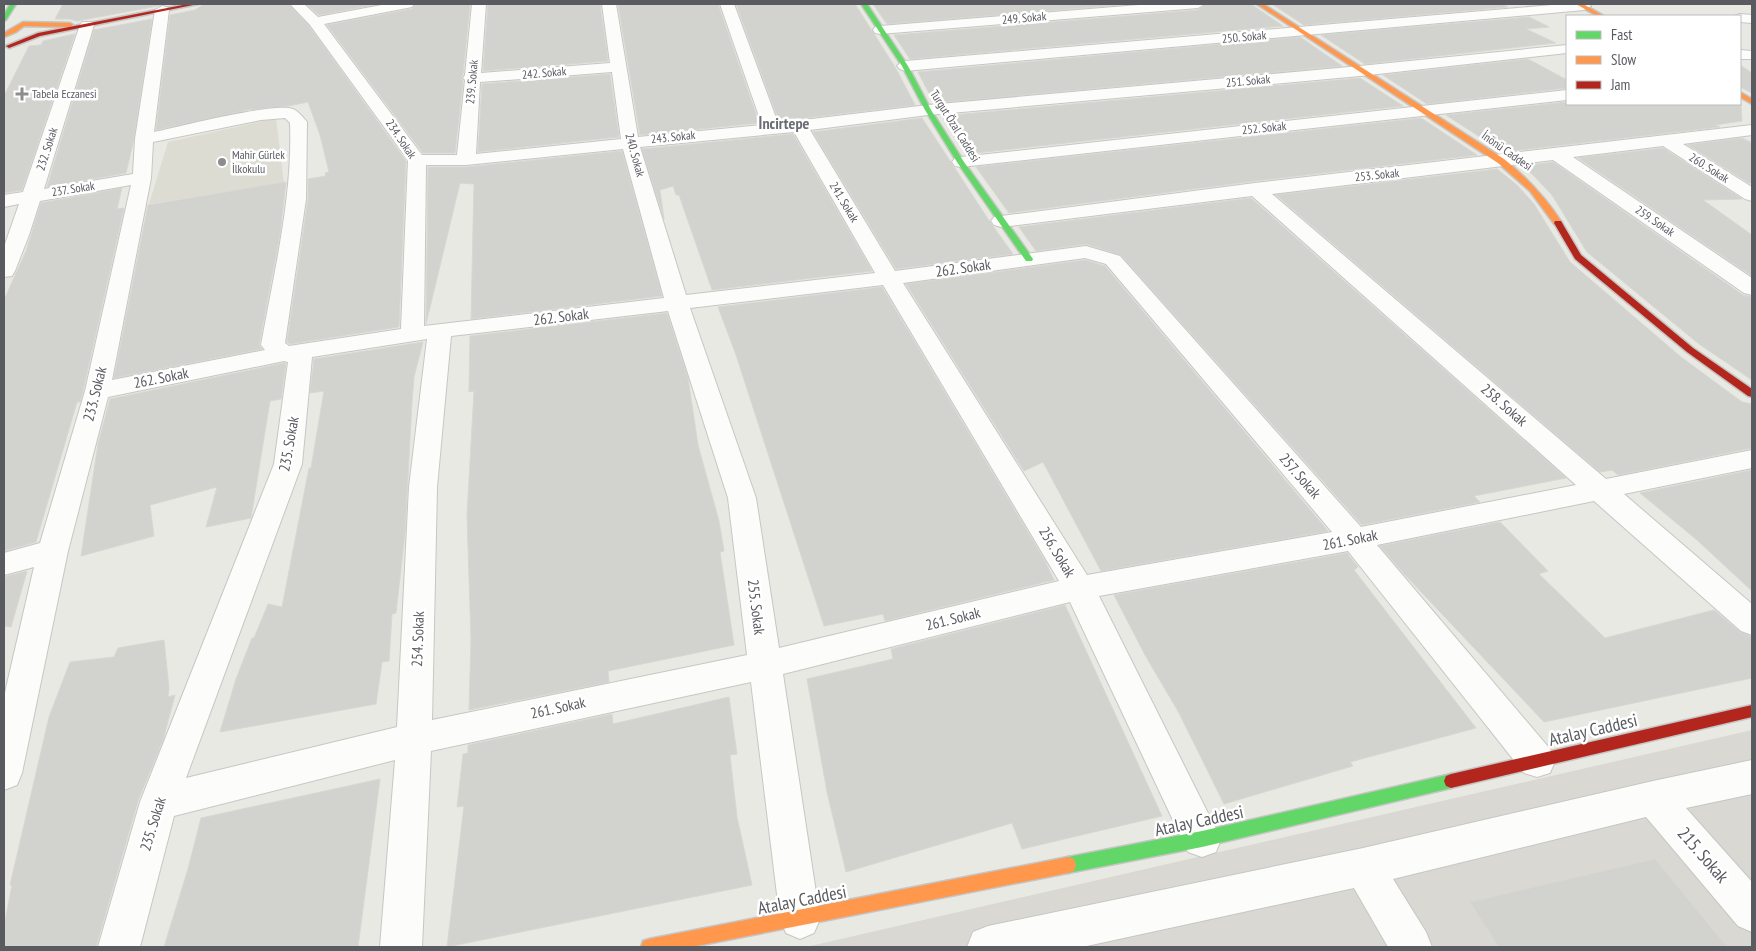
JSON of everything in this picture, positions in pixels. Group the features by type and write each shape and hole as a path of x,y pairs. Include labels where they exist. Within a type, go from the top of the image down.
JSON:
{"street":[{"path":"4,19 13,4"},
{"path":"7,40 169,7 195,4"},
{"name":"234. Sokak","path":"297,4 314,22 376,102 417,160 426,333"},
{"path":"314,22 408,4"},
{"name":"239. Sokak","path":"466,160 471,78 479,4"},
{"name":"240. Sokak","path":"609,4 617,67 630,142 678,304"},
{"path":"727,4 771,127"},
{"name":"Turgut Özal Caddesi","path":"864,4 905,66 928,110 961,162 1029,259"},
{"name":"249. Sokak","path":"880,30 1198,4"},
{"name":"İnönü Caddesi","path":"1260,4 1501,161 1526,180 1544,200 1578,258 1690,350 1752,394"},
{"path":"1581,5 1599,15"},
{"name":"250. Sokak","path":"905,66 1304,32 1581,5"},
{"path":"7,40 169,7"},
{"name":"233. Sokak","path":"4,773 53,550 97,391 142,178 144,139 169,7"},
{"path":"4,58 7,40 14,31 24,24 30,10"},
{"path":"24,24 79,25"},
{"name":"232. Sokak","path":"4,271 11,236 31,196 79,25"},
{"name":"251. Sokak","path":"928,110 1566,49"},
{"name":"242. Sokak","path":"471,78 617,67"},
{"name":"252. Sokak","path":"961,162 1566,95"},
{"name":"243. Sokak","path":"417,160 466,160 771,127 799,126 928,110"},
{"path":"144,139 262,115 289,113 298,122 296,199 273,345 284,354"},
{"name":"241. Sokak","path":"799,126 889,278"},
{"name":"253. Sokak","path":"1001,221 1752,130"},
{"name":"260. Sokak","path":"1665,140 1752,195"},
{"name":"259. Sokak","path":"1558,155 1752,288"},
{"name":"237. Sokak","path":"4,201 142,178"},
{"name":"258. Sokak","path":"1255,189 1752,622"},
{"name":"257. Sokak","path":"1029,259 1086,252 1113,260 1355,539 1537,761"},
{"name":"262. Sokak","path":"97,391 284,354 426,333 678,304 1029,259"},
{"name":"256. Sokak","path":"889,278 1079,588 1202,839"},
{"name":"255. Sokak","path":"678,304 742,498 800,919"},
{"name":"254. Sokak","path":"401,947 414,739 423,487 426,333"},
{"name":"235. Sokak","path":"119,947 159,802 288,464 302,358 284,354"},
{"name":"261. Sokak","path":"159,802 414,739 764,665 1079,588 1355,539 1752,459"},
{"path":"4,564 53,550"},
{"name":"Atalay Caddesi","path":"649,947 1202,839 1752,711"},
{"path":"988,947 1039,942 1653,798 1752,777"},
{"name":"215. Sokak","path":"1653,798 1752,912"},
{"path":"1363,866 1411,947"}],"shaded area":[{"name":"Mahir Gürlek İlkokulu","path":"276,118 284,183 149,204 168,142"},
{"path":"1752,730 1752,947 806,947"}],"building":[{"path":"63,4 168,4 77,21 55,19"},
{"path":"204,4 288,4 309,26 406,161 399,327 290,344 287,342 308,199 308,179 326,176 325,173 329,172 320,135 308,102 247,110 156,130 170,15 195,10"},
{"path":"306,4 378,4 319,15"},
{"path":"416,4 470,4 463,74 461,78 463,81 455,153 423,153 327,25 412,9"},
{"path":"488,4 600,4 608,61 483,71"},
{"path":"618,4 718,4 759,123 640,135"},
{"path":"736,4 855,4 895,67 915,105 779,121"},
{"path":"873,4 1131,4 887,24"},
{"path":"1207,4 1251,4 1283,26 910,59 894,35 1198,10"},
{"path":"1272,4 1502,4 1508,7 1304,25"},
{"path":"1529,17 1549,27 1526,29 1556,43 1365,64 1321,35"},
{"path":"152,19 133,143 126,173 47,187 94,30"},
{"path":"75,34 22,190 4,193 4,96 29,46 41,45 43,41"},
{"path":"1300,37 1342,66 934,103 918,72"},
{"path":"1528,59 1566,79 1566,88 1427,104 1383,75"},
{"path":"1741,66 1752,73 1752,93 1741,88"},
{"path":"610,74 619,137 478,152 482,84"},
{"path":"1360,78 1403,106 967,154 942,116"},
{"path":"1566,102 1566,105 1741,104 1742,121 1715,125 1720,127 1503,152 1446,115"},
{"path":"922,118 1013,254 896,269 813,132"},
{"path":"1421,118 1477,155 1255,181 1009,213 976,167"},
{"path":"793,134 872,271 712,290 679,195 676,195 673,186 660,190 664,219 642,149"},
{"path":"1742,138 1752,143 1752,183 1749,183 1688,145"},
{"path":"1663,148 1742,199 1703,200 1752,235 1752,276 1578,158"},
{"path":"622,151 662,296 471,319 474,184 460,183 426,324 428,167 466,167"},
{"path":"1553,162 1743,295 1752,297 1752,380 1699,344 1587,252 1552,195 1522,166"},
{"path":"1497,169 1517,185 1534,204 1570,262 1681,357 1742,402 1752,404 1752,448 1618,475 1612,470 1600,472 1276,195"},
{"path":"286,182 280,234 259,345 262,349 114,378 148,205"},
{"path":"122,188 117,209 124,208 83,391 80,402 77,402 36,542 4,551 4,300 26,251 41,203"},
{"path":"1251,198 1566,478 1474,496 1480,502 1362,525 1121,255 1086,244 1036,251 1019,227"},
{"path":"1085,260 1105,266 1328,531 1101,571 1043,462 1024,471 906,284"},
{"path":"882,287 1045,561 1054,580 885,621 883,614 824,626 735,352 718,307"},
{"path":"667,313 688,378 698,445 719,521 724,551 720,552 734,645 608,671 609,682 469,710 471,639 467,515 474,391 469,392 470,336"},
{"path":"423,342 414,377 405,533 396,613 392,614 389,661 382,662 376,704 220,732 236,679 268,604 282,607 309,468 311,468 324,391 310,393 314,359"},
{"path":"286,363 281,399 270,401 251,518 206,527 217,487 150,505 154,536 81,556 98,444 110,399"},
{"path":"1752,470 1752,591 1697,540 1640,493"},
{"path":"1500,522 1548,571 1539,574 1605,638 1714,610 1740,632 1752,637 1752,678 1544,722 1380,546"},
{"path":"1347,553 1358,567 1354,570 1476,728 1350,762 1353,766 1224,804 1179,713 1145,655 1114,595"},
{"path":"27,571 11,627 4,626 4,577"},
{"path":"1065,605 1162,816 1022,849 1012,823 846,872 827,792 807,679 893,659 891,649"},
{"path":"164,640 169,688 168,697 175,695 163,740 138,801 96,947 4,947 4,926 12,885 10,885 49,717 70,662 114,657 118,648"},
{"path":"729,697 737,754 730,755 737,817 752,885 447,947 464,806 457,807 463,754 468,753 468,745 612,714 613,724"},
{"path":"380,779 358,947 164,947 188,869 201,818"},
{"path":"1655,859 1727,947 1499,947 1470,902"}],"traffic: fast":[{"path":"4,19 13,4"},
{"path":"864,4 905,66 928,110 961,162 1029,259"},
{"path":"1068,865 1202,839 1451,781"}],"traffic: slow":[{"path":"1260,4 1501,161 1533,189 1546,204 1558,223"},
{"path":"1579,4 1599,15"},
{"path":"4,35 14,31 23,24 70,25"},
{"path":"1741,95 1752,102"},
{"path":"649,947 1068,865"}],"traffic: jam":[{"path":"9,46 38,35 195,4"},
{"path":"1558,223 1578,257 1690,350 1752,394"},
{"path":"1451,781 1752,711"}],"place":[{"name":"Tabela Eczanesi","path":"22,94"},
{"name":"Mahir Gürlek İlkokulu","path":"222,162"}],"district":[{"name":"İncirtepe","path":"784,123"}]}
